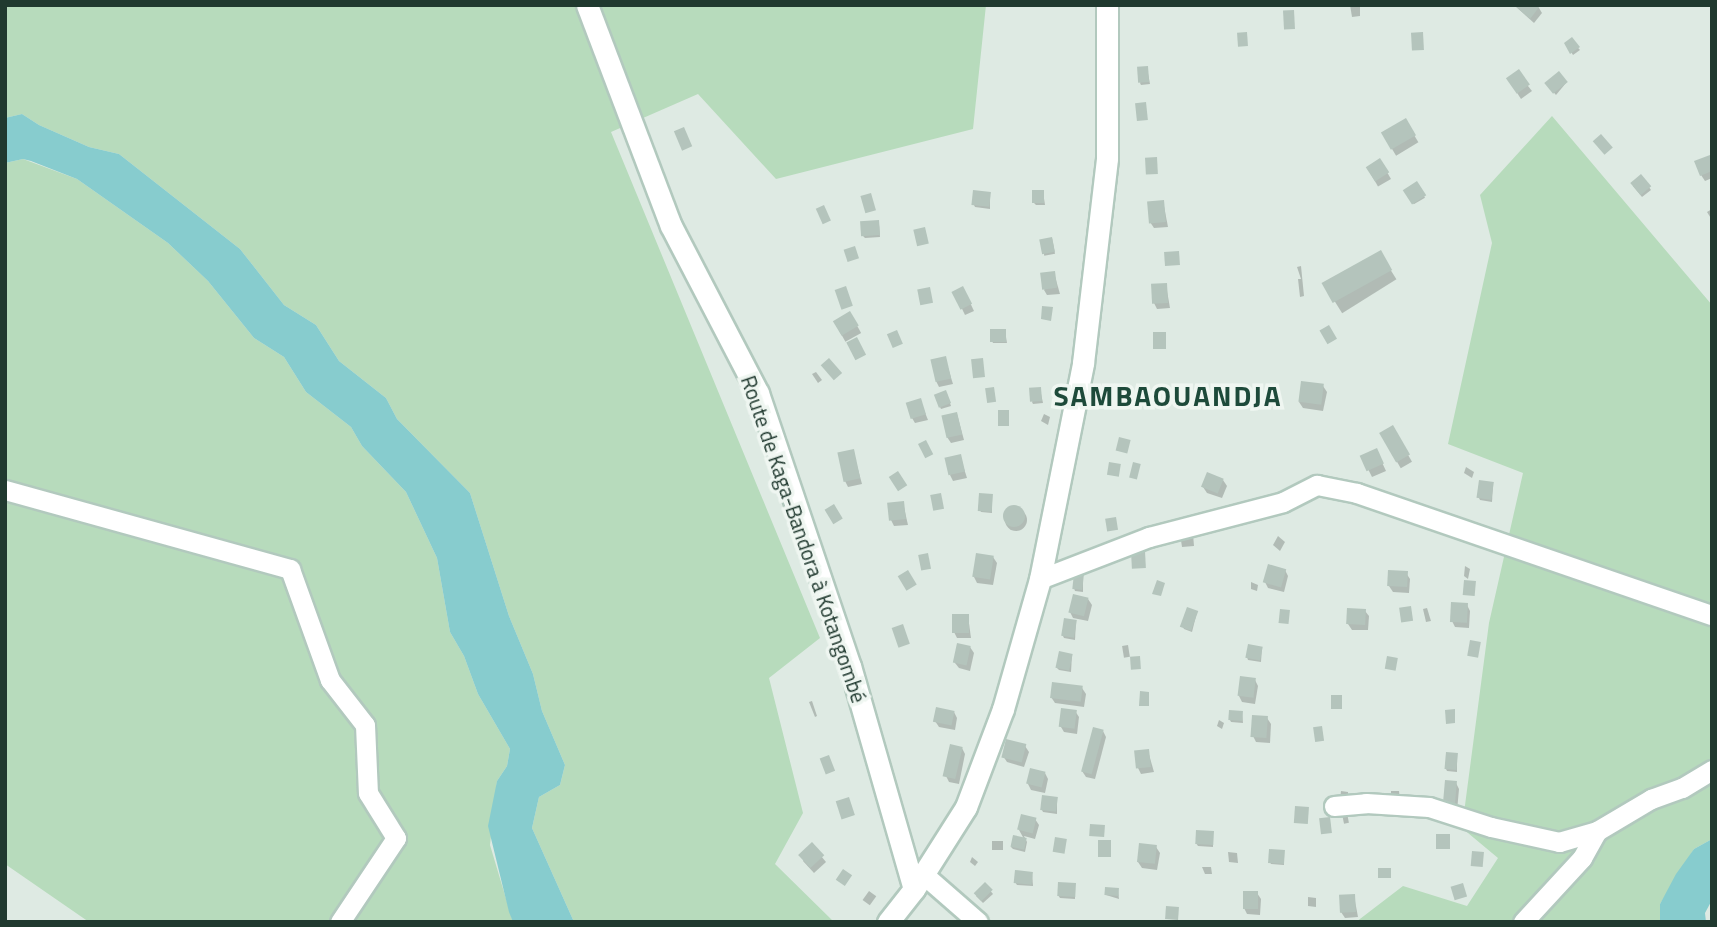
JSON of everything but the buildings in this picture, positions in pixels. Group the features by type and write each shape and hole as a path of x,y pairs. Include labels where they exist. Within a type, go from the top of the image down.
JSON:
{"street":[{"name":"Route de Kaga-Bandora à Kotangombé","path":"587,5 671,226 758,393 919,881"},
{"path":"888,922 919,881 966,807 1003,709 1040,579 1083,363 1107,158 1107,5"},
{"path":"1040,579 1149,537 1283,502 1317,485 1357,493 1712,615"},
{"path":"5,490 290,569 330,680 365,725 368,793 396,838 340,922"},
{"path":"1334,806 1366,803 1429,807 1491,827 1559,842 1597,831 1651,799 1682,788 1712,770"},
{"path":"1523,922 1582,858 1597,831"},
{"path":"919,881 978,922"}],"green space":[{"path":"5,5 986,5 973,129 776,179 698,94 611,132 820,638 769,678 803,813 775,864 834,922 574,922 532,828 539,797 560,785 565,765 542,711 533,674 509,616 470,493 397,419 386,398 339,361 316,325 284,305 240,249 119,154 89,147 39,125 22,114 5,118"},
{"path":"1552,116 1712,305 1712,839 1694,849 1660,904 1660,922 1356,922 1403,886 1467,906 1498,858 1462,828 1489,623 1523,473 1448,444 1492,243 1480,195"},
{"path":"23,159 77,179 168,243 208,281 254,338 284,357 306,392 351,427 362,446 406,492 437,558 450,632 464,656 478,694 510,749 507,766 497,781 490,845 513,922 89,922 5,864 5,163"}],"water":[{"path":"22,114 39,125 89,147 119,154 240,249 284,305 316,325 339,361 386,398 397,419 470,493 509,616 533,674 542,711 565,765 560,785 539,797 532,828 574,922 513,922 509,912 488,826 497,781 507,766 510,749 478,694 464,656 450,632 437,558 406,492 362,446 351,427 306,392 284,357 254,338 208,281 168,243 77,179 23,159 5,163 5,118"},
{"path":"1712,839 1712,900 1705,913 1706,922 1660,922 1660,904 1676,874 1694,849"}],"district":[{"name":"SAMBAOUANDJA","path":"1168,396"}]}
